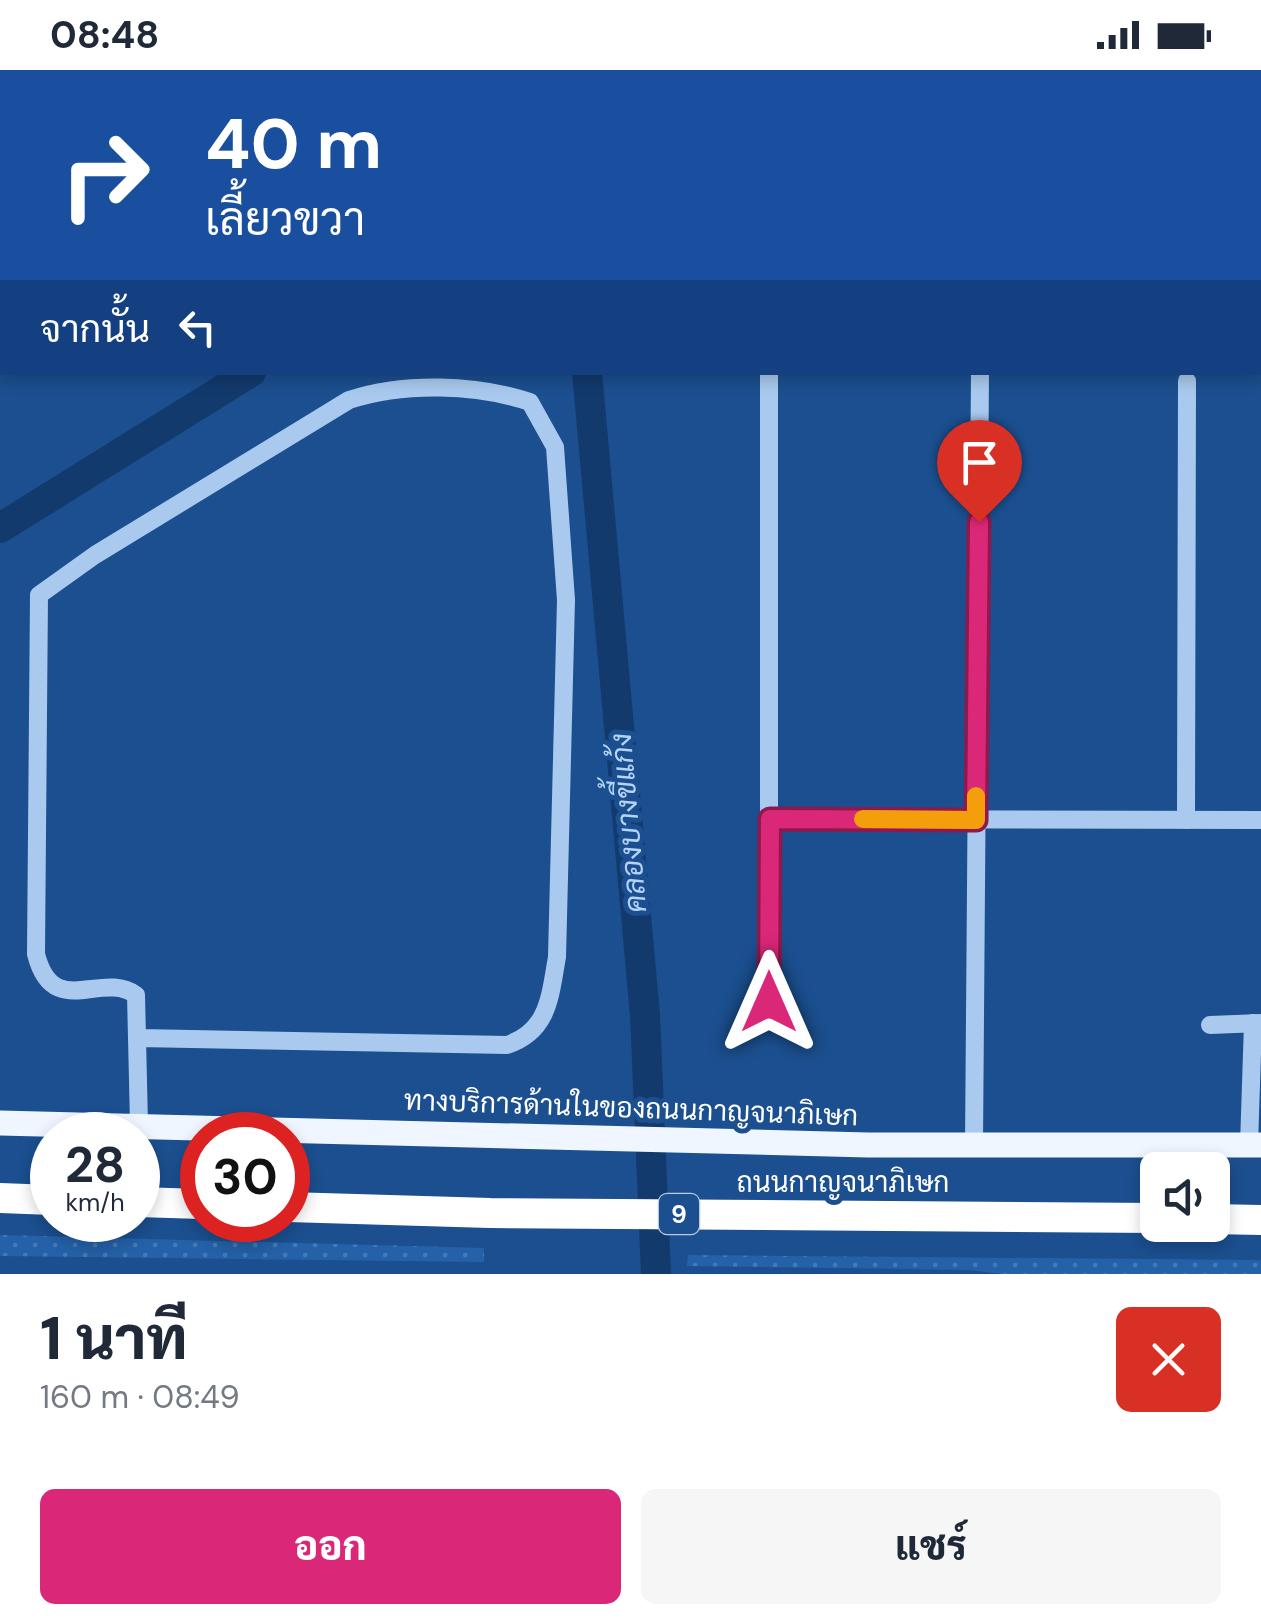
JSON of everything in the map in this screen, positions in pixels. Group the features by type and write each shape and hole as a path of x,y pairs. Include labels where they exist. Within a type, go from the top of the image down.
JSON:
{"highway":[{"path":"0,1198 30,1199"},
{"name":"ถนนกาญจนาภิเษก","path":"310,1208 490,1213 1140,1218"},
{"path":"1230,1219 1261,1220"}],"main road":[{"name":"ทางบริการด้านในของถนนกาญจนาภิเษก","path":"0,1123 30,1123"},
{"name":"ทางบริการด้านในของถนนกาญจนาภิเษก","path":"160,1125 868,1145 1255,1145"}],"street":[{"path":"769,375 769,1002"},
{"path":"974,1145 980,375"},
{"path":"1186,820 1187,381"},
{"path":"138,1112 136,995 129,990 72,992 52,985 40,972 36,954 39,596 80,565 349,400 371,393 482,390 530,402 555,446 566,600 557,956 546,1014 526,1039 507,1046 139,1038"},
{"path":"770,819 1261,820"},
{"path":"1210,1025 1257,1023 1255,1145"}],"shaded area":[{"path":"0,1235 30,1236 30,1242 160,1239 484,1248 484,1262 0,1256"},
{"path":"688,1255 1261,1260 1261,1274 1001,1274 970,1270 687,1266"}],"waterway":[{"path":"0,528 246,375"},
{"name":"คลองบางขี้แก้ง","path":"587,375 645,1015 656,1274"}],"slow traffic":[{"path":"863,819 976,820 976,796"}],"route":[{"path":"769,1002 770,819 976,820 979,522"}]}
